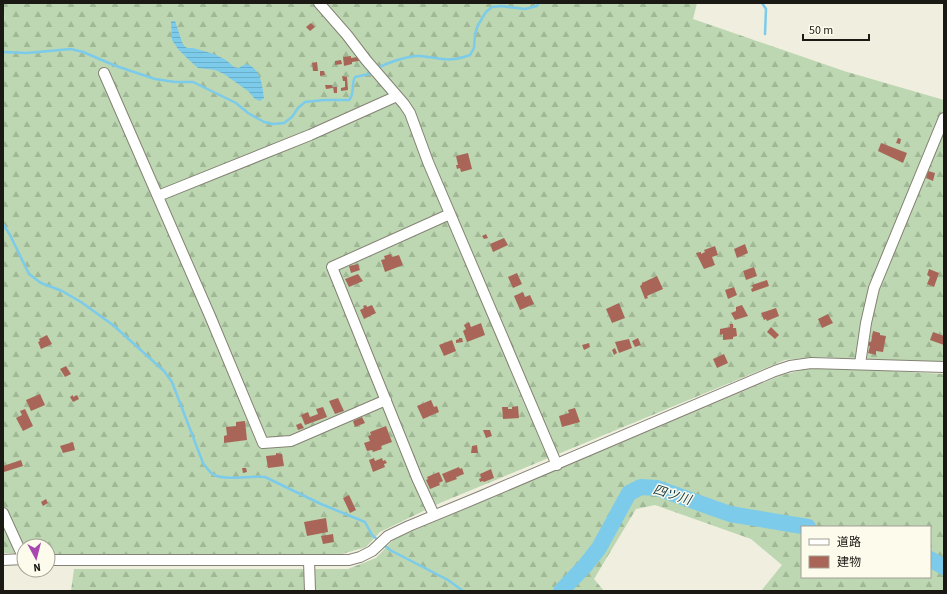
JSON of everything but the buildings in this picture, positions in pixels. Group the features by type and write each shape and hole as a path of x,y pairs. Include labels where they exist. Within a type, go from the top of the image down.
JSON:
{"street":[{"path":"319,3 410,113 428,162 557,465"},
{"path":"104,73 263,443 291,441 386,400"},
{"path":"158,196 310,135 397,96"},
{"path":"860,364 866,323 874,288 944,118"},
{"path":"434,515 417,478 332,267 450,214"},
{"path":"56,560 349,560 360,557 372,551 388,536 434,515 557,465 775,371 790,366 812,364 860,364 944,367"},
{"path":"3,513 24,559 3,560"},
{"path":"309,560 310,591"}],"green space":[{"path":"3,3 697,3 693,19 844,71 944,100 944,362 813,357 785,360 440,503 380,532 366,547 342,554 56,554 56,538 16,538 16,553 3,553"},
{"path":"815,367 944,374 944,591 761,591 782,565 751,539 655,505 636,509 594,579 604,591 71,591 74,569 348,569 376,558 394,539 782,375"}],"water":[{"path":"171,21 175,21 183,45 187,48 193,48 214,54 226,60 234,67 239,68 243,65 249,65 255,69 262,85 264,98 260,101 255,99 248,91 224,74 215,70 198,68 178,49 172,40"}],"waterway":[{"path":"378,68 404,58 415,56 439,59 456,59 470,55 474,48 475,34 478,25 486,12 492,7 501,6 525,9 537,6 538,3"},
{"path":"762,3 766,9 765,34"},
{"path":"3,52 27,53 71,49 83,52 116,66 155,79 175,82 193,82 236,103 248,113 264,122 273,124 284,123 292,117 298,108 305,102 349,100 352,95 355,77 369,74 373,71"},
{"path":"3,224 29,274 41,283 62,291 81,302 113,325 164,371 172,382 203,463 211,473 226,478 265,477 321,504 365,522 372,535 379,541"},
{"name":"四ツ川","path":"561,591 584,567 599,548 629,493 641,487 657,488 730,514 802,526"},
{"path":"383,544 390,550 448,580 463,591"},
{"name":"四ツ川","path":"931,560 944,567"}]}
